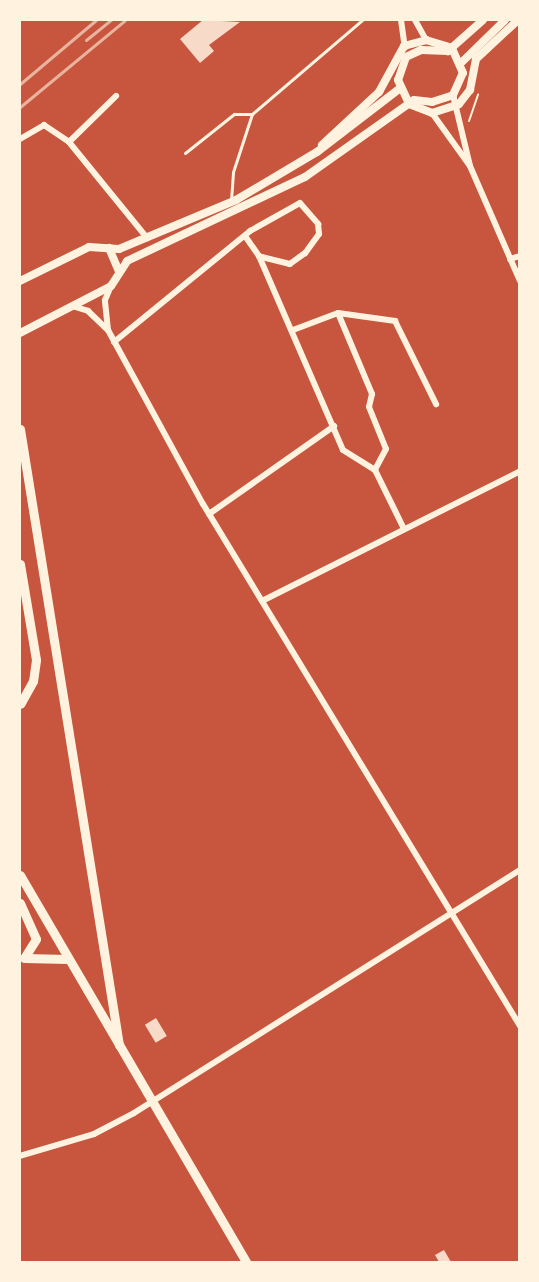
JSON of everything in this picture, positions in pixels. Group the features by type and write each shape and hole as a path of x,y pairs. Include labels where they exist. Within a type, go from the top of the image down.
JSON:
{"main road":[{"path":"20,281 88,247 109,248 147,238 231,202 316,152 399,89 406,57 452,48 483,20"},
{"path":"462,62 505,20"},
{"path":"399,89 409,104 432,113 453,108 470,90 476,59 518,20"},
{"path":"20,333 111,286 119,271 134,258 282,191 409,104 453,95 462,79 462,62 452,48 426,40 404,46 379,92 316,152"},
{"path":"109,248 119,271"},
{"path":"20,429 119,1045"},
{"path":"20,564 36,660 33,681 20,704"},
{"path":"20,875 246,1263"},
{"path":"20,903 36,939 22,959"},
{"path":"22,959 68,959"}],"street":[{"path":"401,20 406,57"},
{"path":"415,20 426,40"},
{"path":"453,95 453,108 470,166 519,281"},
{"path":"69,142 116,96"},
{"path":"432,113 470,166"},
{"path":"20,139 44,125 69,142 147,238"},
{"path":"114,342 245,236 295,202 318,224 319,234 291,264 259,256"},
{"path":"245,236 259,256 293,330 343,450 375,470 404,529"},
{"path":"510,259 519,256"},
{"path":"108,330 105,300 111,286"},
{"path":"72,306 88,311 108,330 209,514 519,1026"},
{"path":"293,330 338,313 395,321 436,404"},
{"path":"338,313 372,394 369,407 386,449 375,470"},
{"path":"209,514 334,426"},
{"path":"262,601 519,471"},
{"path":"20,1156 94,1134 452,915 519,870"}],"lane":[{"path":"231,202 233,172 252,114 362,20"},
{"path":"185,153 234,114 252,114"}],"path":[{"path":"460,126 472,117 480,88"}],"building":[{"path":"203,20 240,22 209,45 214,51 200,63 180,39"},
{"path":"156,1018 167,1036 156,1043 145,1025"},
{"path":"444,1250 451,1262 439,1262 435,1255"}],"railway":[{"path":"20,84 96,20"},
{"path":"86,40 111,20"},
{"path":"20,107 125,20"}]}
